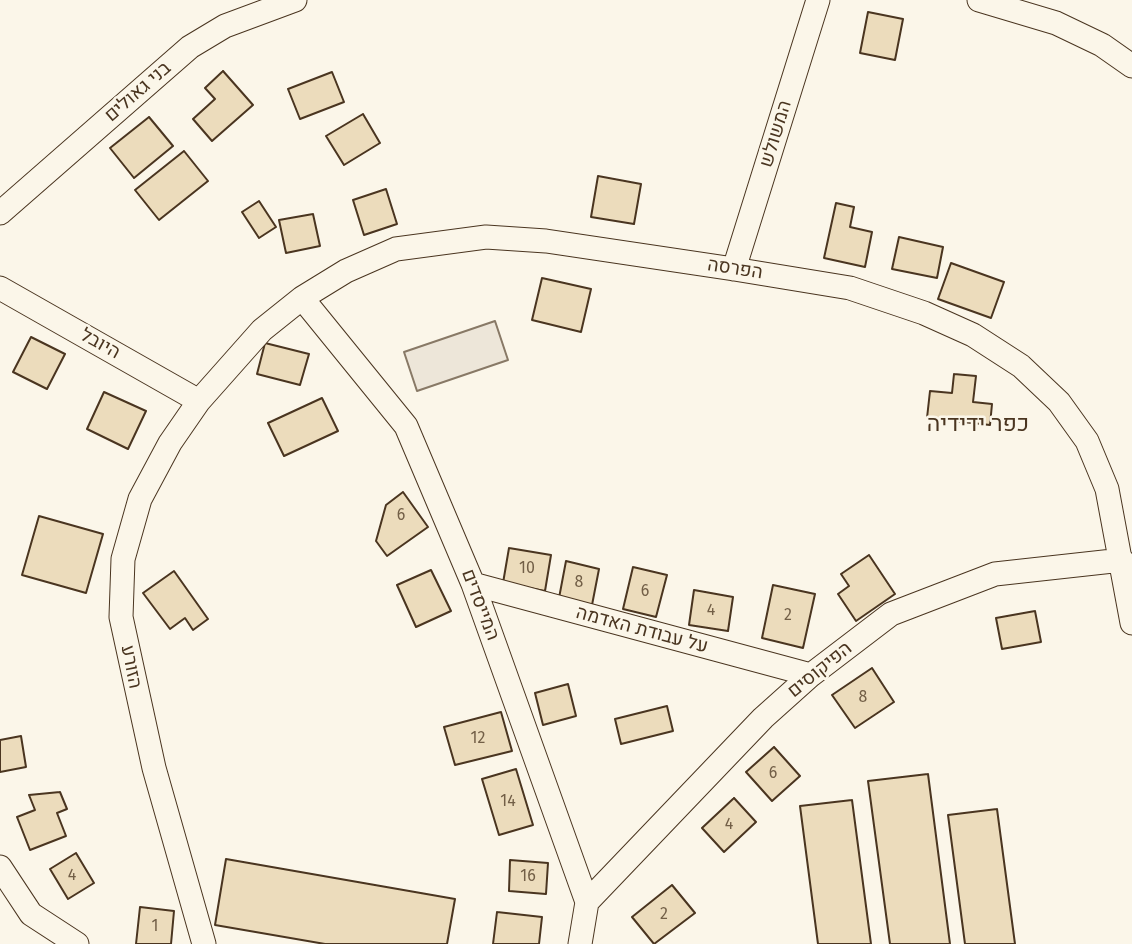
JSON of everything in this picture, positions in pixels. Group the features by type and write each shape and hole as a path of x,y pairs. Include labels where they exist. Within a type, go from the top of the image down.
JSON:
{"street":[{"name":"בני גאולים","path":"0,213 190,47 225,26 295,0"},
{"name":"המשולש","path":"734,269 818,0"},
{"path":"979,0 1056,23 1101,45 1132,66"},
{"name":"הפרסה","path":"199,401 262,330 302,299 345,271 396,249 486,237 546,241 850,289 924,313 973,335 1021,366 1059,402 1087,442 1107,489 1132,623"},
{"name":"היובל","path":"0,288 199,401"},
{"name":"המייסדים","path":"302,299 406,426 473,584 587,902 580,944"},
{"name":"הזורע","path":"199,401 170,443 140,499 123,559 121,617 154,768 204,944"},
{"name":"הפיקוסים","path":"587,902 763,718 811,675 891,614 995,574 1122,560"},
{"name":"על עבודת האדמה","path":"473,584 811,675"},
{"path":"0,867 31,914 77,944"}],"shaded area":[{"path":"495,321 508,360 417,391 404,352"}],"building":[{"path":"868,12 903,19 895,60 860,53"},
{"path":"223,71 253,105 212,141 193,119 215,99 205,88"},
{"path":"332,72 344,102 300,119 288,89"},
{"path":"363,114 380,143 344,165 326,136"},
{"path":"149,117 173,146 134,178 110,148"},
{"path":"184,151 208,181 159,220 135,190"},
{"path":"598,176 641,184 634,224 591,217"},
{"path":"386,189 397,224 364,235 353,200"},
{"path":"259,201 276,227 259,238 242,212"},
{"path":"836,203 854,207 850,227 872,232 865,267 824,258"},
{"path":"313,214 320,246 286,253 279,220"},
{"path":"899,237 943,247 937,278 892,269"},
{"path":"951,263 1004,282 991,318 938,299"},
{"path":"542,278 591,289 581,332 532,320"},
{"path":"31,337 65,354 47,389 13,372"},
{"path":"265,343 309,354 300,385 257,374"},
{"path":"954,374 976,376 973,402 992,404 990,425 927,418 930,391 952,393"},
{"path":"104,392 146,411 128,449 87,429"},
{"path":"322,398 338,431 284,456 268,423"},
{"path":"403,492 428,527 387,556 376,541 386,505"},
{"path":"39,516 103,534 86,593 22,575"},
{"path":"509,548 551,555 545,591 503,583"},
{"path":"869,555 895,594 856,621 838,594 849,586 841,574"},
{"path":"566,561 599,569 592,605 559,598"},
{"path":"633,567 667,575 656,617 623,609"},
{"path":"431,570 451,611 416,627 397,585"},
{"path":"174,571 208,619 193,630 185,618 170,629 143,593"},
{"path":"773,585 815,594 803,648 762,638"},
{"path":"694,590 733,597 728,631 689,625"},
{"path":"1035,611 1041,642 1002,649 996,618"},
{"path":"872,668 894,702 855,728 832,695"},
{"path":"568,684 576,716 543,725 535,693"},
{"path":"667,706 673,731 621,744 615,719"},
{"path":"501,712 512,751 455,765 444,727"},
{"path":"21,736 26,767 0,772 0,740"},
{"path":"774,747 800,776 772,801 746,772"},
{"path":"516,769 533,825 499,835 482,779"},
{"path":"928,774 950,944 890,944 868,781"},
{"path":"60,792 67,809 57,813 66,836 30,850 17,817 35,810 29,795"},
{"path":"734,798 756,822 724,852 702,828"},
{"path":"852,800 871,944 818,944 800,806"},
{"path":"997,809 1015,944 965,944 948,815"},
{"path":"76,853 94,883 68,899 50,869"},
{"path":"226,859 455,899 447,944 325,944 215,925"},
{"path":"510,860 548,863 546,894 509,891"},
{"path":"672,885 695,913 654,944 632,917"},
{"path":"140,907 174,911 171,944 136,944"},
{"path":"497,912 542,917 539,944 493,944"}],"district":[{"name":"כפר ידידיה","path":"978,425"}]}
